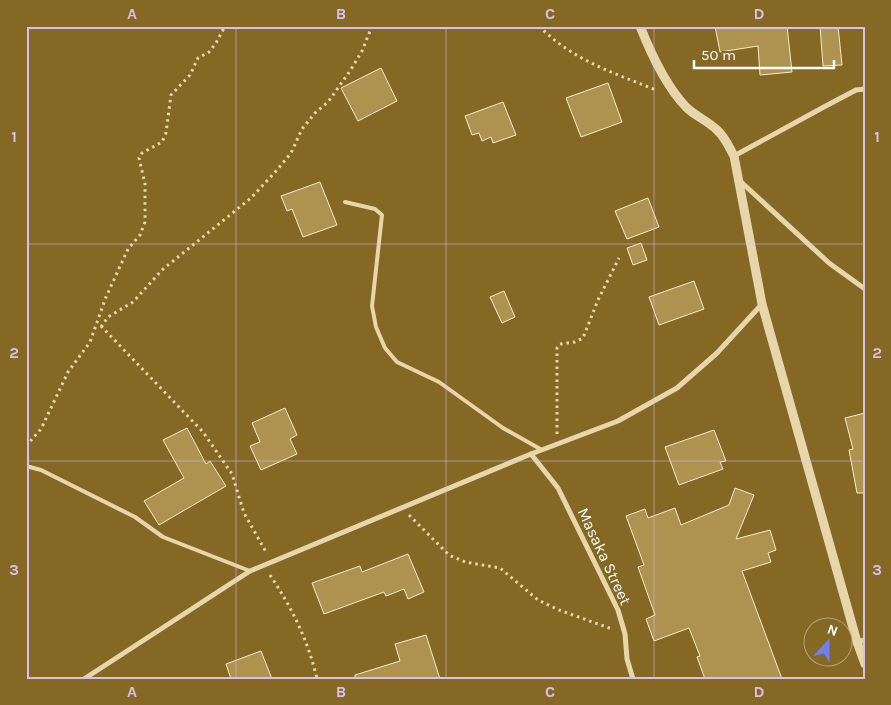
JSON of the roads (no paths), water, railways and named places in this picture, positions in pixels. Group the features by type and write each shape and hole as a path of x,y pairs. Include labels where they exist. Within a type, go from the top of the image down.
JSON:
{"street":[{"path":"640,26 650,50 678,98 687,109 717,130 726,141 734,156 762,304 861,641 865,664"},
{"path":"734,156 856,90 865,89"},
{"path":"740,181 829,263 865,290"},
{"path":"84,679 250,571 618,420 677,388 717,353 762,304"},
{"name":"Masaka Street","path":"532,454 558,488 618,610 625,634 627,659 633,679"}],"lane":[{"path":"345,202 375,209 382,215 372,306 376,327 385,348 397,362 439,382 503,428 542,450"},
{"path":"26,466 41,470 135,517 163,537 250,571"}]}
